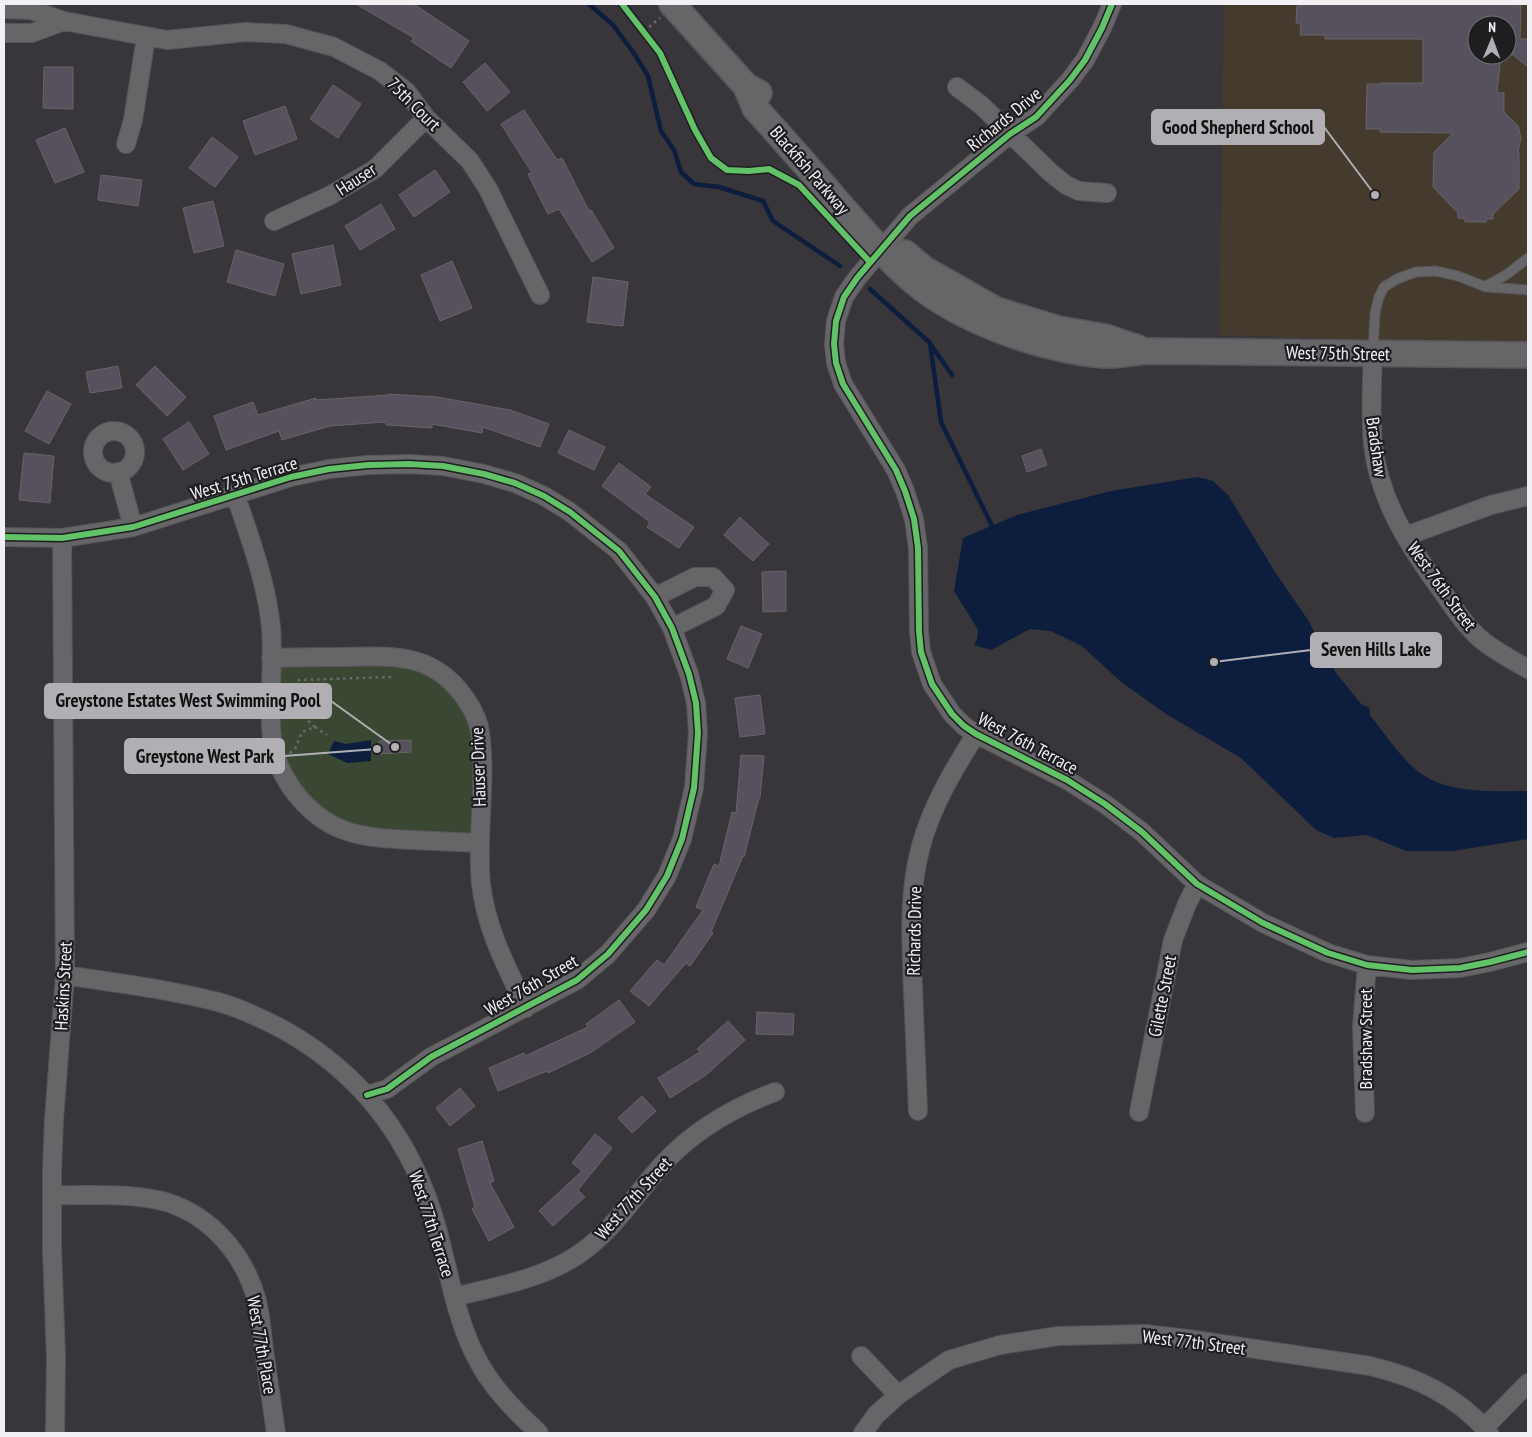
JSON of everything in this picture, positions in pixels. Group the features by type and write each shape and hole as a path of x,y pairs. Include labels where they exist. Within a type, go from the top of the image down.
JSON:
{"main road":[{"name":"Blackfish Parkway","path":"672,4 746,86 755,108 885,244"},
{"name":"West 75th Street","path":"885,244 922,288 943,302 1012,334 1066,349 1104,355 1148,351 1528,355"}],"street":[{"name":"Richards Drive","path":"885,244 916,210 1010,134 1036,117 1070,80 1085,60 1112,4"},
{"name":"75th Court","path":"4,9 31,10 64,21 167,40 246,32 286,34 334,47 380,71 407,92 426,118 470,161 488,189 540,295"},
{"path":"4,33 32,33 64,21"},
{"path":"126,144 146,37"},
{"path":"957,87 981,105 1051,173 1066,185 1079,191 1107,193"},
{"name":"Hauser","path":"274,221 329,196 374,169 426,118"},
{"name":"West 76th Terrace","path":"885,244 844,298 836,321 834,344 836,363 843,384 896,470 905,491 914,519 918,548 921,652 932,684 952,714 964,726 976,734 1067,780 1105,804 1142,832 1197,884 1263,923 1328,953 1367,965 1412,970 1460,968 1528,952"},
{"name":"Bradshaw","path":"1373,353 1373,445 1378,473 1393,516 1406,536"},
{"name":"West 75th Terrace","path":"4,537 62,538 133,527 236,496 291,477 329,469 368,465 409,464 443,466 484,474 515,483 544,496 570,512 619,551 655,597 672,628"},
{"path":"118,472 133,527"},
{"path":"236,496 263,580 271,628 272,740 276,759 286,781 301,801 319,818 340,830 374,839 479,843"},
{"path":"1406,536 1491,505 1528,496"},
{"name":"West 76th Street","path":"1406,536 1433,580 1465,623 1482,640 1505,657 1528,668"},
{"name":"Haskins Street","path":"55,1433 56,1358 52,1195 54,1119 65,975 62,538"},
{"path":"655,597 695,577 713,577 725,590 716,606 672,628"},
{"name":"West 76th Street","path":"367,1095 387,1089 431,1057 577,980 608,954 646,910 667,876 682,839 694,788 698,733 696,703 689,674 672,628"},
{"name":"Hauser Drive","path":"271,658 400,657 427,665 447,678 460,690 476,718 480,732 482,780 479,843 481,885 486,911 495,941 526,1008"},
{"name":"Richards Drive","path":"918,1111 910,926 913,886 921,846 939,798 955,767 976,734"},
{"name":"Gilette Street","path":"1139,1112 1173,940 1197,884"},
{"name":"Bradshaw Street","path":"1365,1113 1362,1027 1367,965"},
{"name":"West 77th Terrace","path":"65,975 158,989 220,1002 265,1020 301,1040 330,1061 367,1095 402,1142 417,1174 438,1230 458,1310 475,1355 492,1383 513,1409 539,1433"},
{"name":"West 77th Street","path":"455,1297 527,1278 555,1268 581,1253 616,1221 660,1166 678,1148 703,1128 732,1110 775,1092"},
{"name":"West 77th Place","path":"52,1195 138,1197 165,1202 185,1210 206,1223 221,1236 236,1254 249,1277 257,1302 276,1433"},
{"name":"West 77th Street","path":"863,1433 876,1414 898,1395 949,1360 1000,1345 1058,1336 1145,1334 1370,1366 1396,1372 1430,1386 1454,1400 1469,1412 1486,1430"},
{"path":"861,1356 898,1395"},
{"path":"1486,1430 1528,1383"}],"lane":[{"path":"1486,286 1506,275 1528,258"},
{"path":"1373,353 1375,312 1379,297 1384,287 1397,279 1416,272 1436,271 1458,276 1486,286 1528,290"}],"path":[{"path":"639,25 649,39"},
{"path":"327,735 301,715 299,680 392,677"},
{"path":"287,756 295,749 302,732 315,727"}],"shaded area":[{"path":"1224,4 1528,4 1528,345 1219,335"}],"green space":[{"path":"271,658 427,665 476,718 479,843 374,839 319,818 276,759"}],"water":[{"path":"1198,477 1213,481 1228,495 1275,572 1308,620 1336,673 1362,705 1369,707 1370,715 1401,755 1423,775 1447,786 1488,791 1528,791 1528,839 1453,851 1406,851 1367,835 1334,838 1316,830 1241,758 1166,714 1120,681 1082,646 1051,631 1030,629 991,650 974,645 978,630 954,591 963,538 1017,515 1111,491"},
{"path":"371,740 371,761 347,763 328,754 334,741 346,744"}],"building":[{"path":"356,4 414,4 469,41 451,68 411,41 414,38"},
{"path":"1301,4 1515,4 1515,6 1521,6 1520,39 1528,39 1528,67 1517,58 1517,15 1467,15 1467,65 1500,65 1497,93 1504,93 1504,112 1518,126 1521,138 1518,151 1519,189 1493,214 1493,219 1486,219 1486,222 1465,222 1465,219 1458,218 1458,213 1433,187 1434,152 1453,133 1380,132 1380,129 1366,129 1367,84 1423,83 1423,39 1325,39 1325,35 1300,35 1301,23 1296,23 1297,6 1301,6"},
{"path":"485,63 510,92 487,111 463,82"},
{"path":"44,67 73,67 73,109 43,108"},
{"path":"333,85 361,104 338,138 310,119"},
{"path":"285,106 297,139 255,155 243,121"},
{"path":"524,110 557,160 562,158 589,211 591,210 614,248 592,262 559,209 548,214 528,174 532,173 501,124"},
{"path":"65,128 84,172 55,183 36,140"},
{"path":"212,137 238,157 215,187 189,168"},
{"path":"435,170 450,192 414,217 399,195"},
{"path":"101,175 142,180 138,206 98,200"},
{"path":"213,201 224,246 194,253 183,208"},
{"path":"381,204 395,229 360,250 345,226"},
{"path":"333,245 341,285 301,294 292,254"},
{"path":"236,250 284,264 275,296 227,282"},
{"path":"452,261 472,308 440,321 421,275"},
{"path":"593,277 628,282 623,326 587,322"},
{"path":"118,366 122,388 90,393 86,372"},
{"path":"155,366 186,397 167,416 136,385"},
{"path":"47,391 71,404 49,444 25,431"},
{"path":"388,394 437,397 510,410 549,424 540,447 483,427 482,433 432,424 432,428 386,425 386,422 330,426 282,440 279,431 226,450 214,416 253,402 258,415 316,398 316,400"},
{"path":"189,422 209,454 183,470 163,439"},
{"path":"569,430 605,447 594,470 558,453"},
{"path":"1041,449 1047,465 1027,472 1022,456"},
{"path":"24,453 54,456 50,503 19,500"},
{"path":"619,463 651,487 645,494 694,527 679,548 647,527 650,522 602,486"},
{"path":"740,517 769,544 753,561 724,535"},
{"path":"786,571 786,611 763,612 762,572"},
{"path":"741,626 762,634 748,668 727,659"},
{"path":"760,695 765,734 740,737 735,698"},
{"path":"411,740 411,752 380,754 379,741"},
{"path":"741,755 764,756 760,798 744,857 711,932 713,933 690,966 686,963 649,1006 630,991 657,960 664,965 703,910 696,907 714,864 719,866 732,812 736,813"},
{"path":"619,1000 635,1022 590,1053 548,1073 547,1071 498,1091 489,1068 524,1053 525,1056 588,1027 586,1024"},
{"path":"757,1012 794,1014 793,1035 756,1034"},
{"path":"728,1021 745,1040 706,1075 670,1098 658,1078 700,1052 697,1049"},
{"path":"460,1088 475,1106 450,1126 436,1108"},
{"path":"642,1096 656,1111 632,1133 618,1118"},
{"path":"595,1134 612,1148 578,1190 585,1197 553,1226 539,1211 582,1171 572,1163"},
{"path":"482,1141 494,1181 490,1183 514,1227 489,1241 472,1209 475,1207 458,1149"}],"waterway":[{"path":"589,4 613,25 648,76 661,131 674,150 681,172 694,184 719,187 763,201 773,221 840,266"},
{"path":"870,289 930,343 941,422 992,526"},
{"path":"931,345 952,375"}],"cycle path":[{"path":"622,4 660,53 695,130 711,158 727,170 749,171 769,169 799,185 870,262"},
{"path":"1112,4 1085,60 1070,80 1036,117 1010,134 910,216 857,278 844,297 836,321 834,344 836,363 843,384 896,470 914,519 918,548 921,652 932,684 952,714 964,726 976,734 1067,780 1105,804 1142,832 1197,884 1263,923 1328,953 1367,965 1412,970 1460,968 1528,952"},
{"path":"4,537 62,538 133,527 291,477 329,469 368,465 409,464 443,466 484,474 515,483 544,496 570,512 619,551 655,597 672,628 689,674 696,703 698,733 694,788 682,839 667,876 646,910 608,954 577,980 431,1057 387,1089 367,1095"}],"place":[{"name":"Good Shepherd School","path":"1375,195"},
{"name":"Seven Hills Lake","path":"1214,662"},
{"name":"Greystone Estates West Swimming Pool","path":"395,747"},
{"name":"Greystone West Park","path":"377,749"}]}
